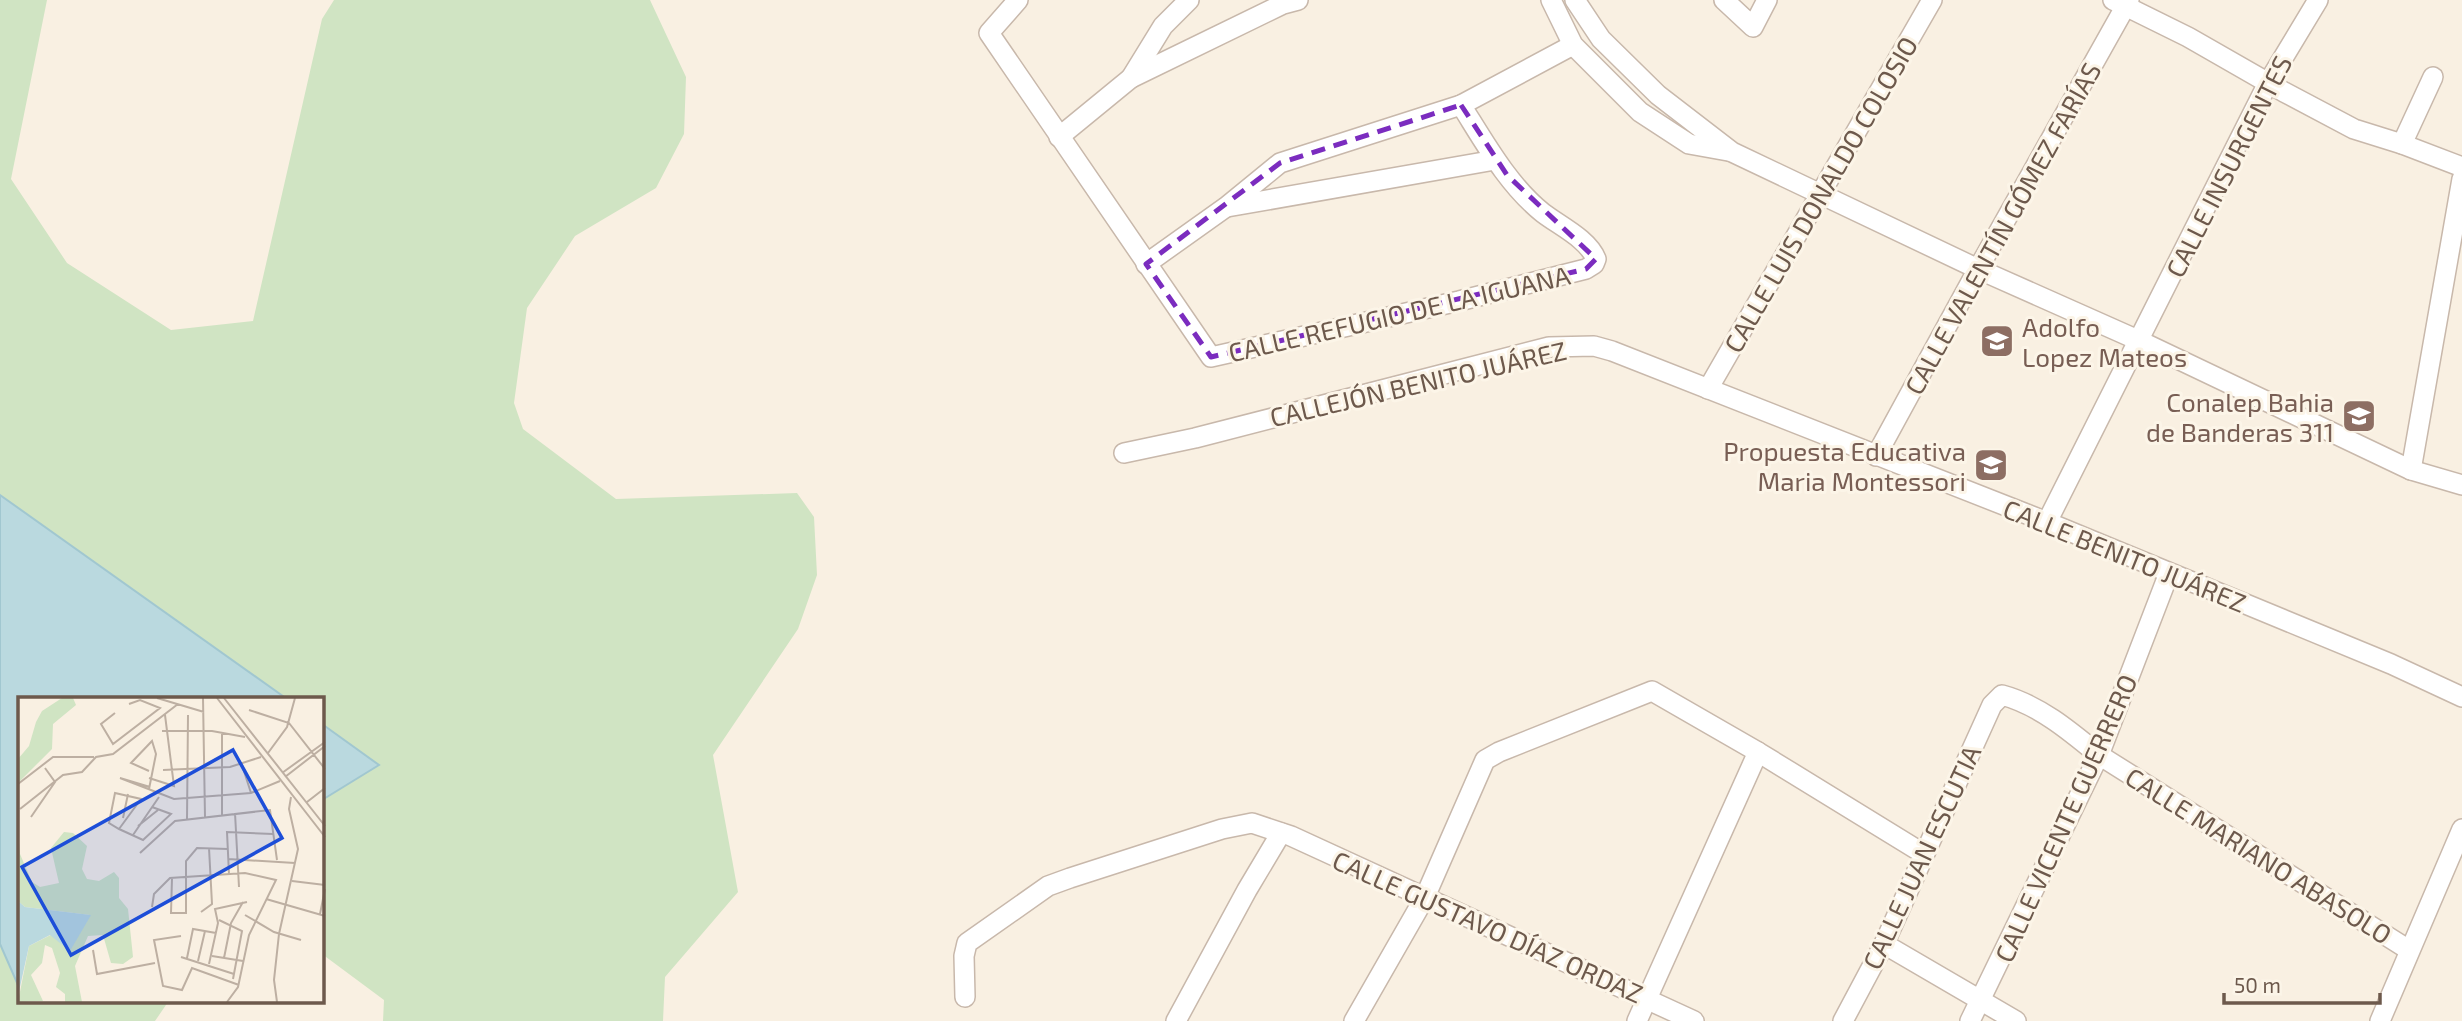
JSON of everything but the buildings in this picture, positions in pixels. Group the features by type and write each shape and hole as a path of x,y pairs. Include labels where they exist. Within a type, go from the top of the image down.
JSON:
{"street":[{"name":"CALLE REFUGIO DE LA IGUANA","path":"1018,0 989,33 1211,358 1459,301 1586,269 1594,264 1596,259 1587,244 1540,211 1507,175 1461,105"},
{"path":"1131,78 1163,26 1189,0"},
{"path":"1059,137 1131,78 1283,4 1298,0"},
{"path":"1551,0 1573,45 1640,112 1689,144 1732,152"},
{"path":"1575,0 1601,39 1658,95 1732,152 2411,470 2462,485"},
{"path":"1724,0 1753,27 1767,0"},
{"name":"CALLE LUIS DONALDO COLOSIO","path":"1708,389 1932,0"},
{"name":"CALLE INSURGENTES","path":"2047,522 2268,83 2318,0"},
{"path":"2122,2 2354,129 2462,167"},
{"name":"CALLE VALENTÍN GÓMEZ FARÍAS","path":"1876,456 2122,2"},
{"path":"1146,264 1226,207 1280,163 1461,105 1573,45"},
{"path":"2402,144 2433,77"},
{"path":"1226,207 1495,160"},
{"path":"2411,470 2462,179"},
{"name":"CALLEJÓN BENITO JUÁREZ","path":"1124,453 1195,438 1549,347 1594,346 1708,389"},
{"name":"CALLE BENITO JUÁREZ","path":"1708,389 2047,522 2391,664 2462,697"},
{"name":"CALLE VICENTE GUERRERO","path":"1970,1021 2099,755 2169,573"},
{"path":"1354,1021 1425,897 1485,760 1652,691 1758,752 1924,854"},
{"name":"CALLE MARIANO ABASOLO","path":"2001,695 2015,699 2060,723 2099,755 2409,950"},
{"name":"CALLE JUAN ESCUTIA","path":"1843,1021 1884,944 1992,705 2001,695"},
{"path":"1637,1021 1758,752"},
{"name":"CALLE GUSTAVO DÍAZ ORDAZ","path":"965,997 964,956 967,943 1048,886 1222,829 1252,823 1281,833 1425,897 1693,1021"},
{"path":"2380,1021 2462,830"},
{"path":"1176,1021 1281,833"},
{"path":"1884,944 2016,1021"}],"highlighted area":[{"path":"1461,105 1507,175 1596,259 1586,269 1211,357 1146,264 1280,163"}],"green space":[{"path":"0,0 47,0 11,179 67,263 171,330 253,321 322,19 334,0 650,0 686,77 684,134 656,188 575,236 527,308 514,403 523,429 616,499 797,493 814,517 817,575 798,629 713,755 738,892 665,977 663,1021 383,1021 384,1000 324,955 324,799 379,765 324,725 324,697 284,697 0,495"},
{"path":"0,944 18,983 18,1004 167,1004 155,1021 0,1021"}],"water":[{"path":"0,495 284,697 18,697 18,985 0,944"},
{"path":"324,725 379,765 324,799"}],"place":[{"name":"Adolfo Lopez Mateos","path":"1997,341"},
{"name":"Conalep Bahia de Banderas 311","path":"2359,416"},
{"name":"Propuesta Educativa Maria Montessori","path":"1991,465"}]}
